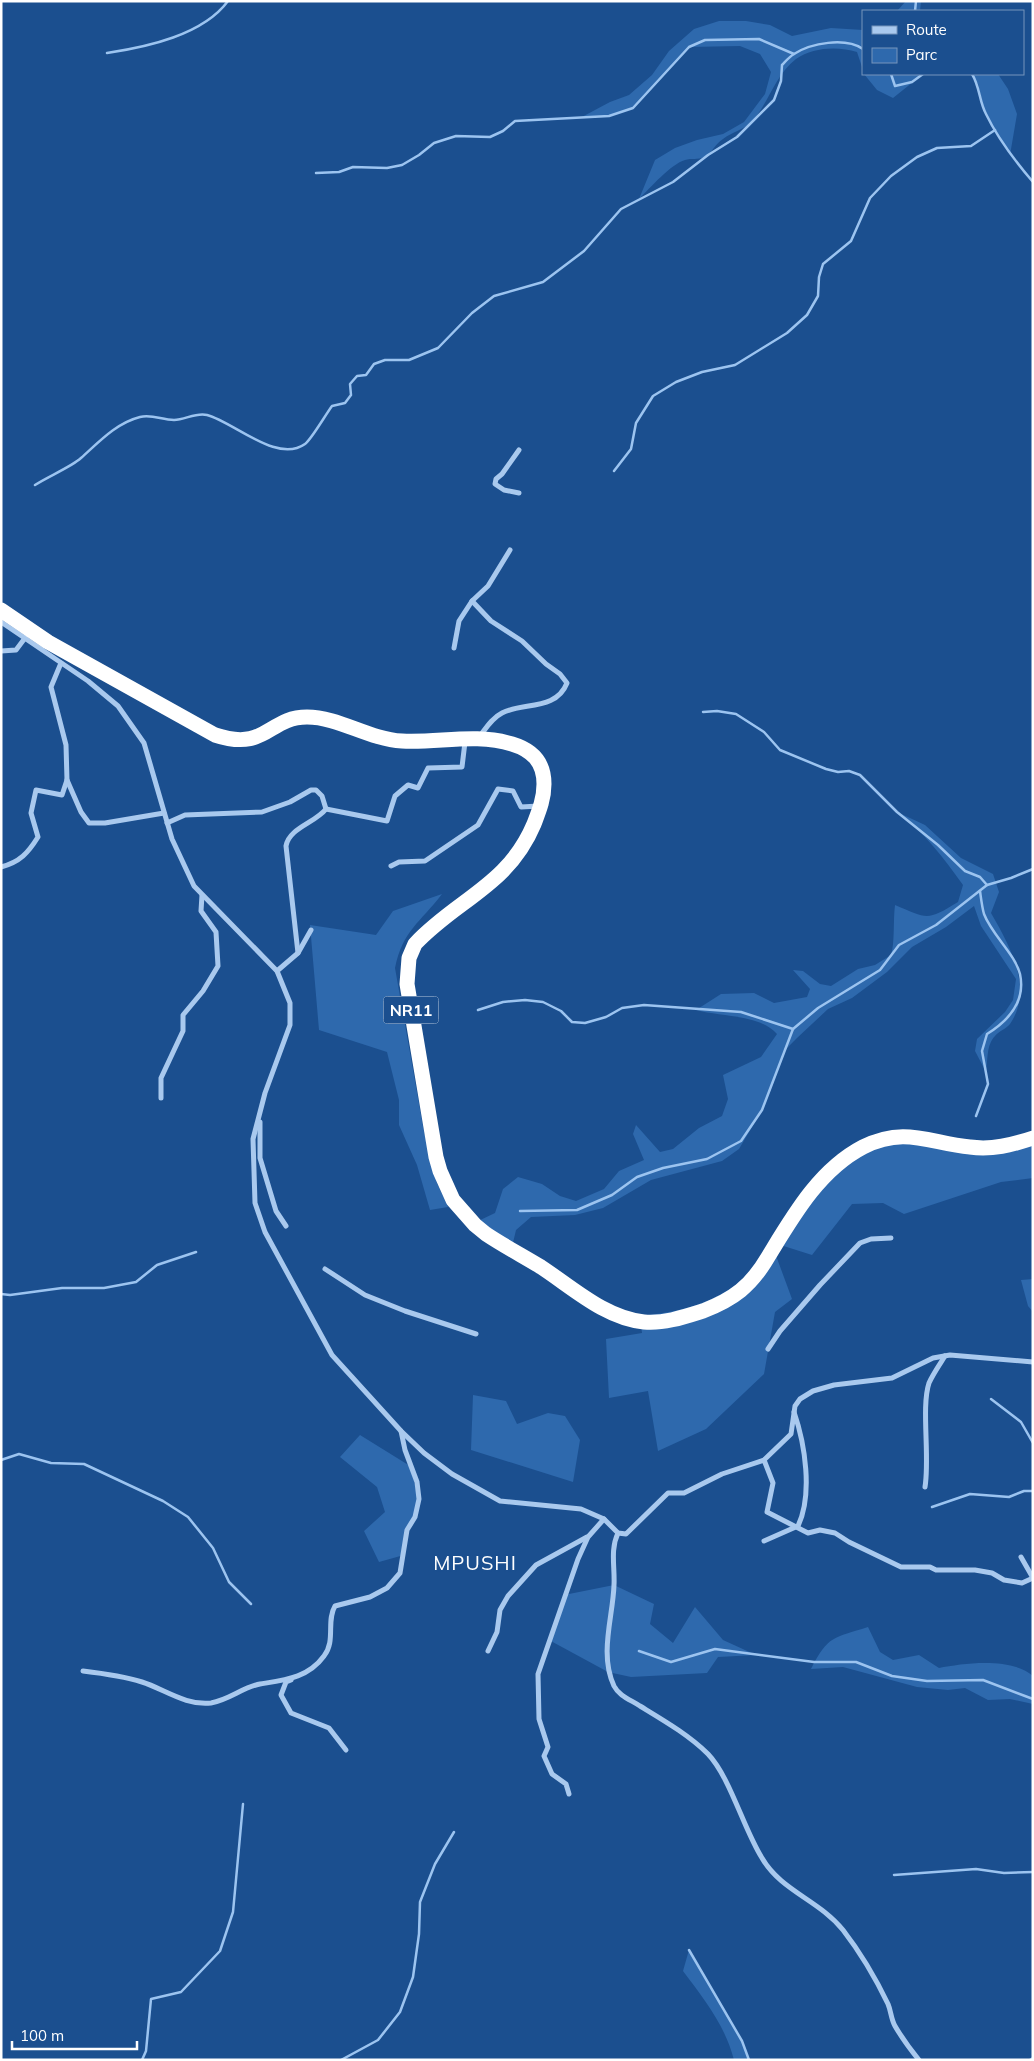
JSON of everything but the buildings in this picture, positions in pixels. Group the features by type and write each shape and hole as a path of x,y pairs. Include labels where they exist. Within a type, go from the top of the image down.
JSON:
{"highway":[{"name":"NR11","path":"1,610 48,642 215,735 230,740 257,738 282,724 308,717 324,719 388,740 472,738 512,744 535,756 544,774 542,805 518,855 495,880 422,936 412,949 408,963 406,984 436,1156 453,1200 475,1225 486,1234 606,1309 621,1316 643,1322 668,1320 712,1307 743,1291 757,1274 800,1206 839,1164 864,1147 892,1137 924,1137 958,1145 990,1148 1004,1147 1033,1138"}],"street":[{"path":"519,450 502,474 496,479 495,484 504,490 519,493"},
{"path":"454,648 459,621 472,601 488,586 510,550"},
{"path":"298,953 286,856 287,839 326,809 386,821 395,796 408,785 418,788 428,768 462,767 472,738 490,722 502,713 551,701 562,692 567,683 560,674 546,664 522,641 491,621 472,601"},
{"path":"1,622 103,692 118,706 144,743 167,823 181,861 194,886 277,971 290,1002 290,1025 265,1093 253,1139 252,1159 255,1203 265,1232 332,1355 401,1431 424,1453 452,1474 500,1501 581,1509 604,1519 618,1533 626,1534 668,1493 684,1493 722,1474 764,1460 791,1434 794,1411 800,1399 813,1391 857,1380 892,1378 915,1365 945,1356 1033,1362"},
{"path":"1,651 16,650 25,638"},
{"path":"1,867 14,863 28,854 38,837 31,813 36,790 62,795 67,780 66,745 51,687 61,663"},
{"path":"67,780 81,812 89,823 105,823 164,814"},
{"path":"391,866 400,862 425,861 478,825 498,789 513,791 520,807 542,805"},
{"path":"167,823 185,815 262,812 290,802 311,790 316,790 322,796 326,809"},
{"path":"161,1098 161,1078 183,1031 183,1016 218,966 216,932 201,911 202,895"},
{"path":"277,971 298,953 311,930"},
{"path":"260,1114 260,1158 276,1211 286,1226"},
{"path":"768,1349 780,1331 860,1243 872,1239 891,1238"},
{"path":"325,1268 365,1295 405,1311 476,1334"},
{"path":"925,1487 928,1468 927,1400 929,1383 945,1356"},
{"path":"764,1540 798,1526 804,1508 806,1480 801,1432 794,1411"},
{"path":"346,1750 329,1728 291,1713 281,1694 286,1682 312,1669 325,1655 331,1640 331,1614 335,1606 370,1598 387,1588 400,1573 406,1530 415,1517 419,1499 417,1482 405,1450 401,1431"},
{"path":"764,1460 773,1483 768,1512 778,1519 798,1526 808,1533 820,1530 835,1533 900,1567 930,1567 936,1570 975,1570 992,1573 1004,1580 1022,1583 1033,1578 1021,1557"},
{"path":"569,1794 566,1784 552,1774 544,1756 548,1747 539,1718 538,1674 564,1595 588,1537 604,1519"},
{"path":"618,1533 613,1544 614,1585 608,1635 608,1672 615,1688 625,1698 678,1731 709,1756 728,1787 762,1859 777,1878 820,1906 842,1929 862,1956 888,2004 894,2024 919,2060"},
{"path":"488,1651 497,1632 497,1620 500,1610 508,1596 536,1565 588,1537"},
{"path":"83,1671 140,1681 181,1698 201,1703 224,1699 257,1685 294,1679"}],"green space":[{"path":"906,1 921,1 920,10 898,10"},
{"path":"719,21 746,21 770,25 792,36 831,28 862,30 862,67 857,52 834,48 810,52 796,59 777,81 758,114 749,124 720,141 704,157 685,160 673,166 639,199 655,160 675,148 697,140 723,134 744,122 765,94 771,72 760,54 740,46 689,47 633,108 609,116 580,118 610,102 629,95 652,75 669,51 694,29"},
{"path":"865,75 922,75 893,98 877,90"},
{"path":"973,75 999,75 1008,89 1017,114 1010,155 985,113 978,84"},
{"path":"897,812 925,825 961,858 993,874 999,892 991,913 1012,953 1020,982 1020,997 1017,1011 1010,1024 997,1034 990,1044 986,1072 975,1051 977,1039 1005,1012 1013,1000 1016,979 981,926 974,906 946,927 912,947 887,972 852,998 828,1009 783,1052 762,1110 739,1149 722,1161 651,1180 603,1208 575,1215 531,1217 516,1230 512,1247 474,1223 495,1213 503,1189 518,1177 542,1184 560,1196 576,1201 604,1189 619,1171 644,1160 633,1134 636,1125 660,1152 673,1149 699,1128 722,1116 728,1099 723,1075 761,1057 777,1034 750,1019 696,1010 721,994 754,993 774,1003 807,997 810,989 793,970 803,971 820,984 831,986 858,969 875,965 891,955 895,905 927,916 940,912 958,902 963,885 933,846"},
{"path":"442,894 413,928 398,955 395,968 424,1132 437,1183 448,1207 430,1210 417,1165 399,1125 399,1100 387,1052 319,1030 310,925 376,935 393,911"},
{"path":"888,1133 912,1133 973,1145 1003,1141 1033,1133 1033,1178 1001,1182 904,1214 883,1203 852,1204 812,1255 771,1242 792,1299 775,1312 764,1374 706,1429 658,1451 648,1391 609,1398 606,1339 642,1333 640,1316 669,1312 696,1305 733,1287 753,1270 771,1241 806,1194 852,1148 869,1139"},
{"path":"1033,1279 1033,1312 1028,1306 1021,1280"},
{"path":"473,1395 506,1401 517,1424 548,1413 565,1416 580,1440 573,1482 471,1450"},
{"path":"360,1435 410,1466 419,1499 415,1517 407,1530 404,1555 379,1562 364,1531 385,1512 377,1487 340,1457"},
{"path":"614,1585 654,1604 650,1624 673,1643 695,1607 723,1640 756,1655 718,1657 707,1673 631,1677 608,1672 549,1640 564,1595"},
{"path":"868,1627 880,1652 893,1660 919,1655 939,1668 961,1664 988,1663 1013,1666 1024,1670 1033,1676 1033,1704 1010,1699 988,1700 965,1688 948,1690 917,1687 843,1667 811,1669 822,1650 833,1639"},
{"path":"689,1950 742,2041 749,2060 734,2060 719,2024 706,2002 683,1971"}],"waterway":[{"path":"107,53 173,38 204,23 228,1"},
{"path":"915,10 916,1"},
{"path":"316,173 339,172 353,167 387,168 402,165 434,143 456,136 490,137 503,131 515,121 609,116 633,108 689,47 705,40 759,39 794,54"},
{"path":"35,485 77,461 115,429 131,420 144,416 174,420 203,414 218,419 256,440 282,449 294,449 305,444 332,406 345,403 351,395 350,384 357,376 366,375 374,364 385,360 409,360 438,348 472,313 494,296 543,282 584,251 621,209 673,182 708,155 737,137 774,100 781,81 782,65 792,55 819,44 838,42 856,45 862,48"},
{"path":"891,75 895,86 912,82 922,75"},
{"path":"972,75 984,109 996,132 1007,150 1033,182"},
{"path":"614,471 631,449 636,423 653,396 676,382 702,372 735,365 787,333 807,315 818,296 819,277 823,264 851,241 870,198 891,176 917,157 937,148 971,146 995,130"},
{"path":"703,712 717,711 736,714 764,732 780,750 826,769 838,772 849,771 860,775 897,812 938,845 965,871 980,877 987,885"},
{"path":"520,1211 577,1210 612,1195 637,1177 663,1168 707,1159 741,1141 762,1110 793,1029 818,1008 880,970 899,945 936,925 987,885 1033,869"},
{"path":"976,1116 988,1084 982,1051 987,1034 1002,1023 1014,1010 1018,1002 1021,984 1020,974 1013,959 984,914 980,891"},
{"path":"478,1010 503,1002 525,1000 543,1002 561,1011 572,1022 585,1023 606,1017 622,1008 644,1005 741,1012 793,1029"},
{"path":"1,1294 10,1295 62,1288 104,1288 136,1282 157,1265 196,1252"},
{"path":"991,1399 1021,1422 1033,1443"},
{"path":"1,1460 19,1454 51,1463 84,1464 163,1501 188,1517 213,1548 229,1582 251,1604"},
{"path":"932,1507 970,1494 1009,1497 1024,1491 1033,1491"},
{"path":"639,1651 671,1662 715,1649 814,1662 856,1662 892,1676 927,1681 983,1680 1033,1699"},
{"path":"142,2060 146,2051 151,1999 181,1992 220,1951 233,1912 243,1804"},
{"path":"341,2060 378,2040 400,2012 413,1977 419,1934 420,1902 435,1864 454,1832"},
{"path":"894,1875 976,1869 1004,1873 1033,1872"},
{"path":"689,1950 742,2041 749,2060"}],"district":[{"name":"MPUSHI","path":"475,1563"}]}
